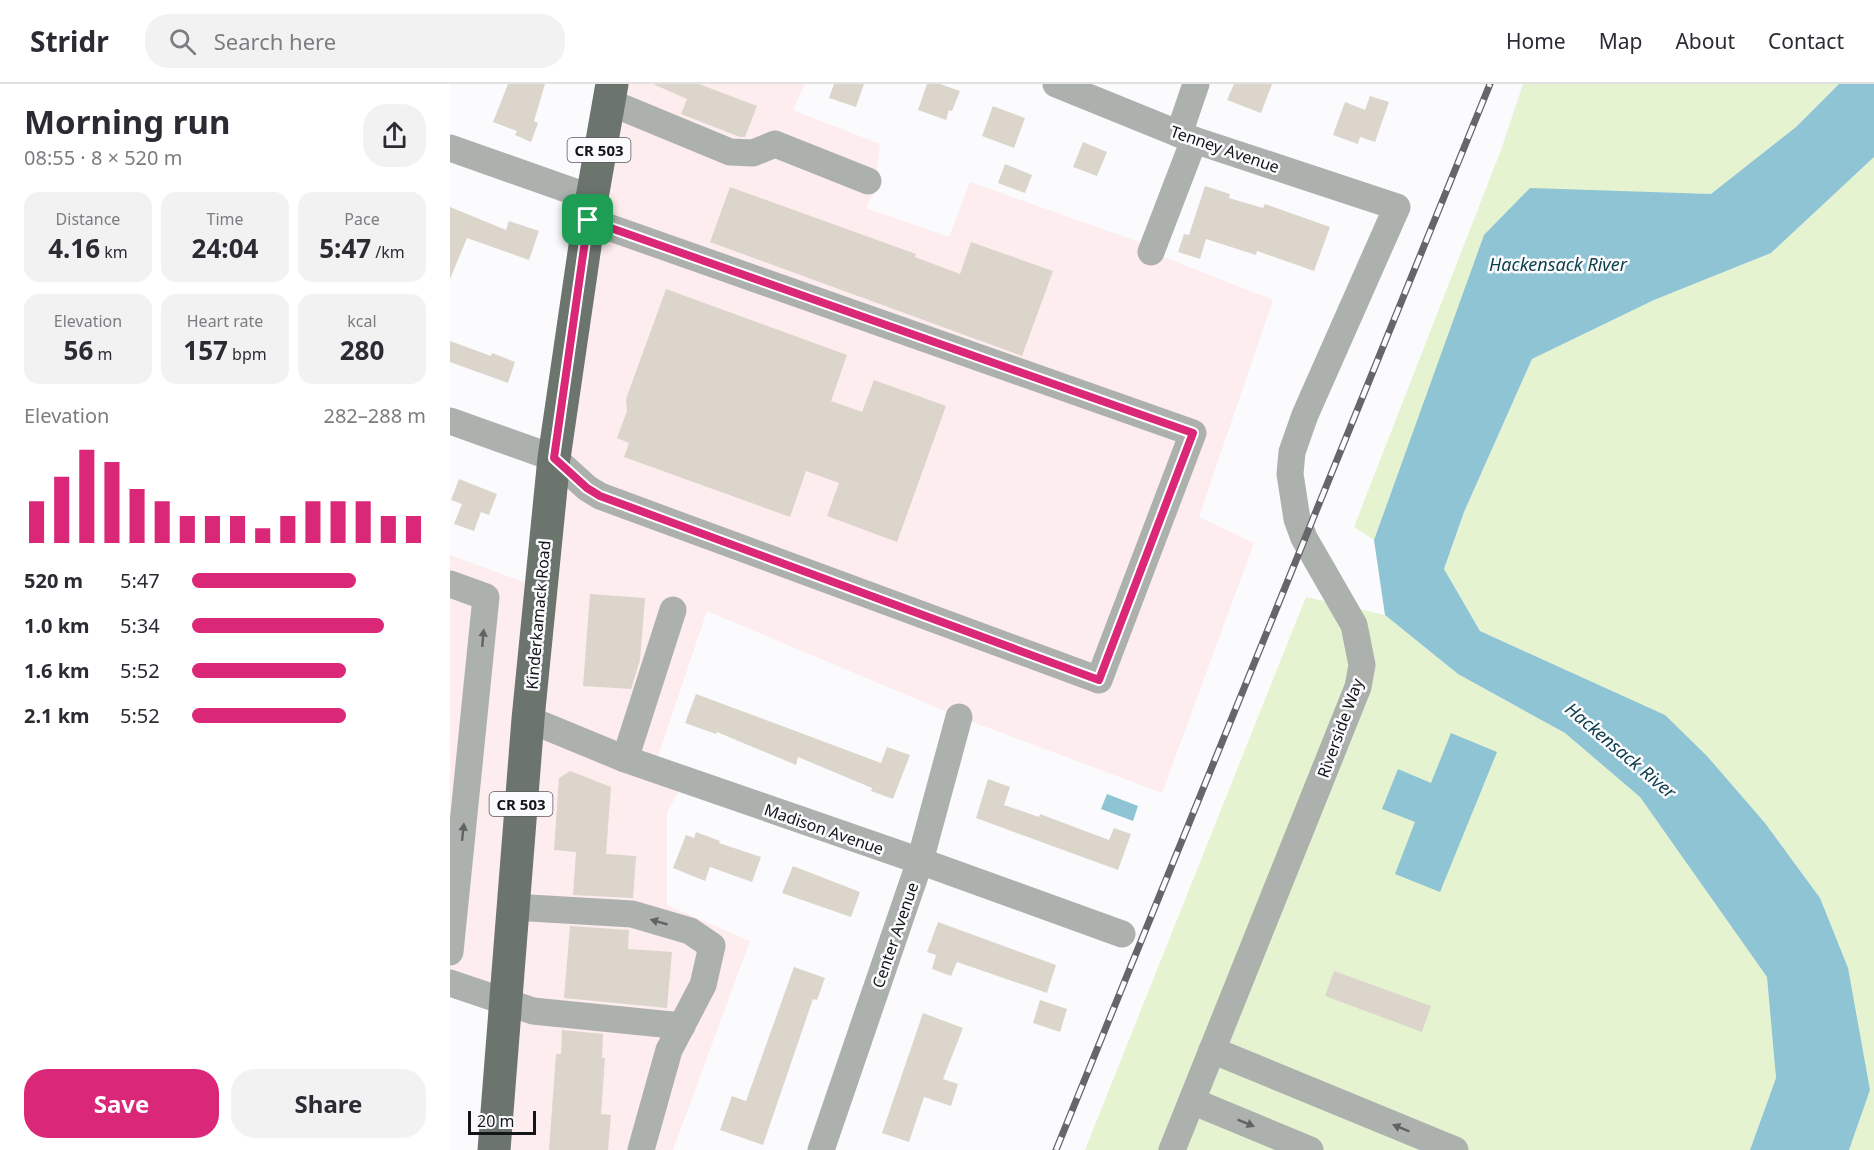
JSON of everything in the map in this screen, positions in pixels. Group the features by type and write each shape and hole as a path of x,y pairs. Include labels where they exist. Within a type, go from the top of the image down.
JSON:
{"main road":[{"name":"Kinderkamack Road","path":"494,1150 528,719 554,458 590,209 610,93"}],"street":[{"name":"Tenney Avenue","path":"1056,84 1186,137 1397,207"},
{"path":"1151,252 1186,137 1196,84"},
{"path":"610,93 730,152 753,153 775,144 868,181"},
{"path":"450,148 590,209 1193,433 1099,680 600,496 587,488 554,458 450,421"},
{"name":"Riverside Way","path":"1172,1150 1358,687 1362,665 1354,625 1304,538 1297,519 1290,474 1292,452 1305,415 1397,207"},
{"path":"450,584 486,597 450,952"},
{"path":"625,759 673,610"},
{"name":"Center Avenue","path":"820,1150 920,861 960,717"},
{"name":"Madison Avenue","path":"528,719 625,759 1122,934"},
{"path":"513,908 632,915 690,931 712,946 703,985 669,1050 641,1150"},
{"path":"450,983 534,1011 682,1026"},
{"path":"1212,1050 1455,1150"},
{"path":"1192,1101 1310,1150"}],"shaded area":[{"path":"612,84 805,84 793,110 880,144 874,192 866,208 949,237 970,182 1153,247 1151,252 1273,300 1199,517 1254,543 1162,793 959,717 707,611 654,769 685,781 667,812 667,905 750,941 673,1150 494,1150 506,1003 450,983 450,555 540,588"}],"green space":[{"path":"1523,84 1839,84 1796,127 1711,194 1530,189 1449,334 1374,540 1354,527 1501,150"},
{"path":"1874,157 1874,1150 1849,1150 1870,1090 1820,898 1765,823 1707,756 1664,715 1480,631 1444,569 1464,512 1532,359 1654,300 1771,253"},
{"path":"1306,597 1385,615 1458,674 1565,733 1640,797 1767,977 1776,1078 1750,1150 1085,1150"}],"water":[{"name":"Hackensack River","path":"1839,84 1874,84 1874,157 1771,253 1654,300 1532,359 1464,512 1444,569 1480,631 1665,715 1707,756 1765,823 1820,898 1848,968 1870,1090 1849,1150 1750,1150 1776,1078 1767,977 1640,797 1565,733 1458,674 1385,615 1374,540 1484,235 1530,188 1711,194 1796,127"},
{"path":"1451,733 1497,752 1440,892 1395,874 1415,822 1382,809 1398,769 1431,783"},
{"path":"1107,794 1138,806 1133,821 1101,809"}],"building":[{"path":"508,84 545,84 534,121 538,123 531,142 515,135 517,131 493,122"},
{"path":"653,84 699,84 757,106 745,137 740,137 681,114 687,99"},
{"path":"834,84 864,84 856,107 829,98"},
{"path":"927,84 940,84 960,91 946,120 918,110"},
{"path":"1234,84 1272,84 1261,113 1227,100"},
{"path":"1370,96 1389,102 1375,142 1360,137 1358,144 1333,135 1345,102 1365,110"},
{"path":"993,106 1025,118 1014,148 982,136"},
{"path":"1083,142 1107,152 1097,176 1073,167"},
{"path":"1005,164 1032,175 1025,193 998,183"},
{"path":"1205,186 1230,194 1229,198 1263,208 1265,204 1330,227 1314,271 1257,251 1256,255 1206,239 1200,259 1178,252 1184,234 1189,235"},
{"path":"730,187 916,254 915,257 960,274 971,242 1053,271 1022,356 710,242"},
{"path":"450,207 506,230 509,221 539,231 529,260 467,238 450,279"},
{"path":"666,289 847,355 831,401 862,412 874,380 946,406 897,542 827,516 839,483 806,471 790,517 624,457 629,443 617,438 627,411 626,399"},
{"path":"450,341 515,362 508,383 450,362"},
{"path":"459,479 497,494 489,515 481,512 474,531 454,524 462,504 451,500"},
{"path":"590,594 645,598 640,660 631,689 583,686"},
{"path":"696,694 881,763 887,747 910,755 893,799 798,757 796,765 717,732 716,734 685,723"},
{"path":"570,771 611,787 606,854 636,856 633,898 573,895 576,852 554,850 559,778"},
{"path":"988,779 1010,787 1004,805 1039,817 1040,814 1109,840 1114,828 1131,834 1118,870 976,818"},
{"path":"696,832 720,841 719,843 761,857 752,882 710,867 705,881 673,868 686,835 694,838"},
{"path":"793,866 860,892 851,917 782,893"},
{"path":"938,922 1056,965 1047,993 957,962 951,976 932,969 936,955 927,952"},
{"path":"570,926 629,930 628,949 672,952 667,1008 564,998"},
{"path":"794,967 825,978 817,1000 813,999 763,1145 720,1130 732,1096 746,1101"},
{"path":"1334,971 1431,1006 1422,1032 1325,996"},
{"path":"1040,1000 1067,1009 1060,1032 1033,1023"},
{"path":"923,1013 963,1028 943,1079 958,1084 951,1106 924,1097 909,1142 882,1133"},
{"path":"562,1030 603,1034 602,1058 605,1058 601,1114 611,1115 608,1150 549,1150 556,1054 561,1054"}],"railway":[{"path":"1056,1150 1490,84"}],"route":[{"path":"588,220 1193,433 1099,680 600,496 579,481 554,458 588,220"}]}
